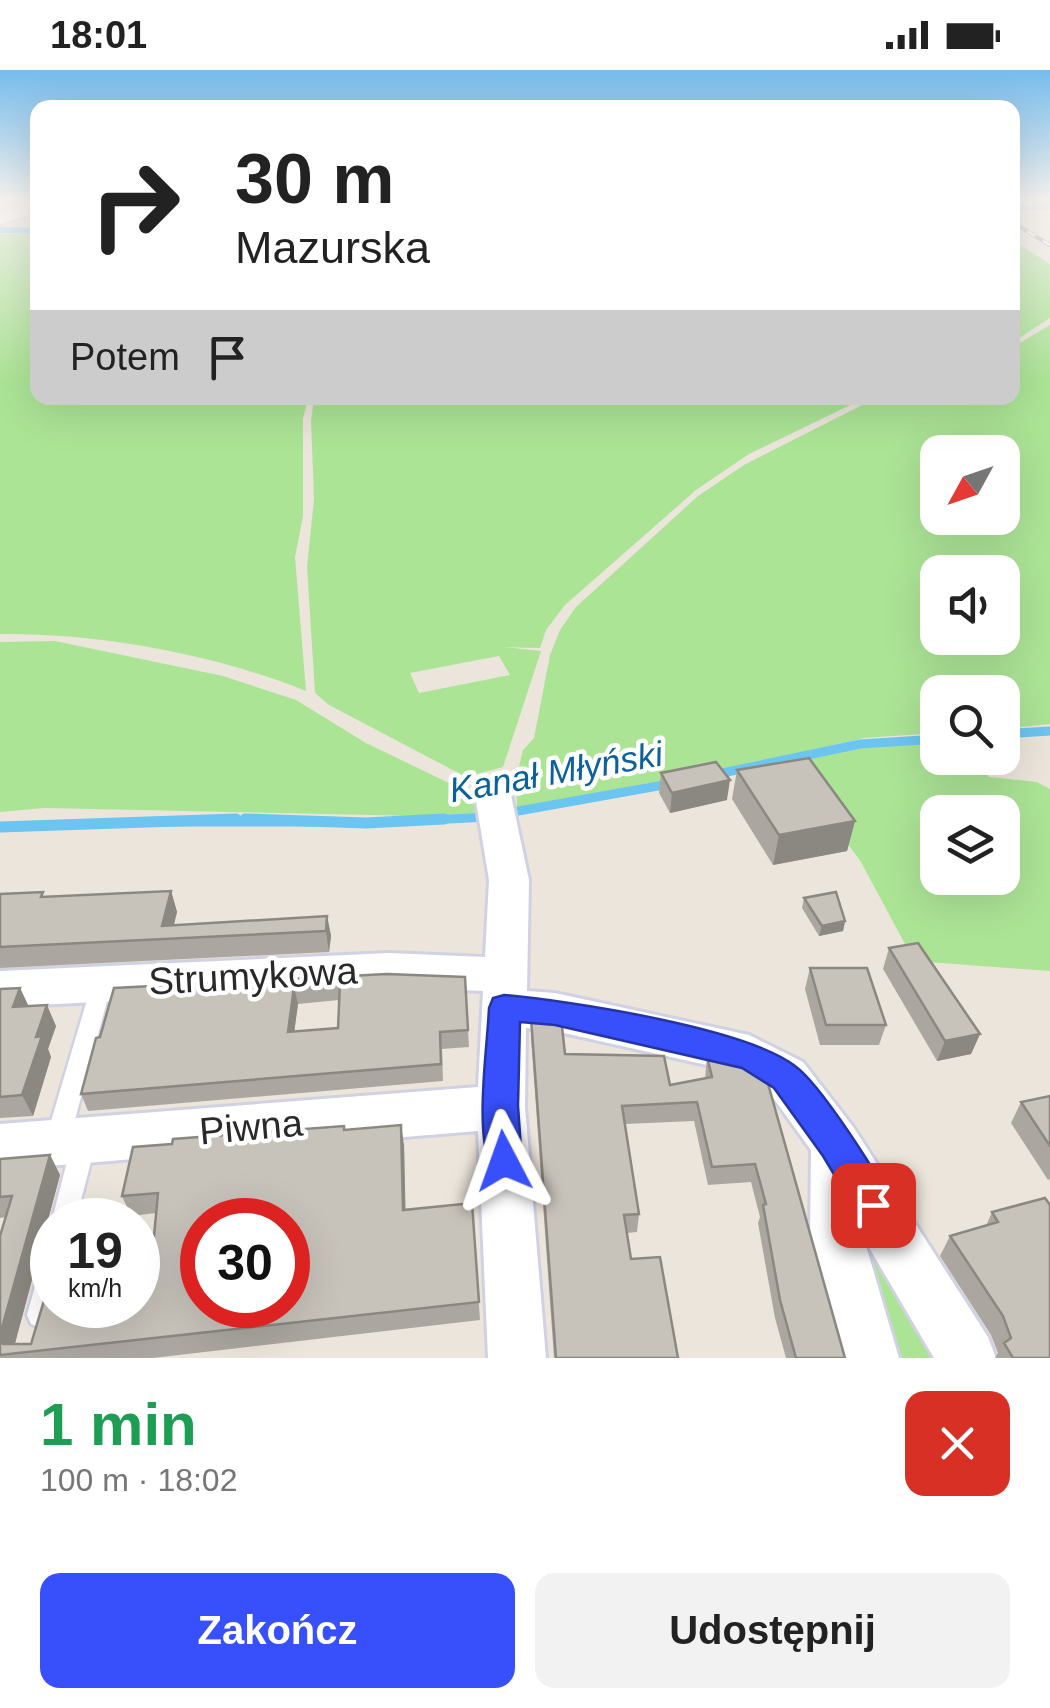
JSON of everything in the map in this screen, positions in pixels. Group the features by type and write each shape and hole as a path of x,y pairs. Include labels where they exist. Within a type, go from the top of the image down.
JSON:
{"street":[{"path":"498,814 509,880 501,1106 517,1358"},
{"name":"Strumykowa","path":"0,989 389,970 505,991 555,1012 749,1056 786,1077 836,1144 967,1358"},
{"name":"Piwna","path":"0,1147 501,1106"},
{"path":"836,1144 837,1240 870,1358"}],"lane":[{"path":"66,1198 71,1141 102,983"},
{"path":"34,1340 37,1328"}],"green space":[{"path":"0,260 30,260 30,405 306,405 303,516 295,557 306,691 233,666 156,648 77,637 0,634"},
{"path":"1020,260 1044,260 1050,264 1050,318 1020,337"},
{"path":"1050,325 1050,724 1020,727 1020,675 920,675 920,734 864,738 756,763 517,808 516,779 523,750 534,738 550,655 560,630 576,607 698,496 744,465 862,405 1020,405 1020,343"},
{"path":"313,405 850,405 749,454 696,490 565,605 546,630 540,648 503,647 541,651 503,767 466,777 329,705 315,693 307,567 314,499","holes":["499,656 510,675 419,693 410,673"]},
{"path":"55,641 223,676 296,700 366,743 480,798 485,813 419,816 44,808 0,812 0,642"},
{"path":"920,744 920,775 988,775 1037,782 1050,789 1050,971 914,961 861,862 789,763 863,747"},
{"path":"856,1218 946,1358 888,1358"}],"building":[{"path":"809,758 855,821 779,835 737,770"},
{"path":"716,762 730,780 672,793 661,773"},
{"path":"171,891 162,926 327,916 326,931 0,947 0,894 43,892 41,897"},
{"path":"836,892 845,921 822,926 804,898"},
{"path":"918,943 980,1034 945,1041 889,948"},
{"path":"810,968 867,968 886,1025 826,1025"},
{"path":"387,974 465,977 468,1030 440,1032 441,1064 81,1094 114,988","holes":["340,983 338,1028 288,1032 294,987"]},
{"path":"20,988 13,1007 47,1005 36,1037 42,1036 22,1095 0,1097 0,989"},
{"path":"561,1017 565,1054 664,1056 670,1085 712,1077 707,1057 740,1057 765,1073 845,1358 796,1358 780,1300 763,1205 766,1204 755,1164 712,1167 697,1102 622,1106 639,1214 624,1215 631,1259 660,1257 678,1358 556,1358 531,1018"},
{"path":"1050,1096 1050,1146 1021,1102"},
{"path":"401,1125 403,1210 472,1203 479,1302 310,1321 310,1198 180,1198 180,1328 244,1328 0,1355 0,1340 3,1344 31,1344 36,1328 160,1328 160,1198 158,1193 122,1196 133,1147 172,1144 173,1139 344,1126 344,1130"},
{"path":"50,1155 38,1198 30,1198 30,1227 0,1335 0,1236 12,1196 0,1197 0,1159"},
{"path":"1045,1198 1050,1205 1050,1358 1013,1358 1004,1343 1011,1338 1003,1316 950,1236 998,1222 992,1212"}],"waterway":[{"name":"Kanał Młyński","path":"1020,733 1050,731"},
{"name":"Kanał Młyński","path":"713,775 860,744 920,740"},
{"name":"Kanał Młyński","path":"507,813 669,784"},
{"name":"Kanał Młyński","path":"393,822 487,817"},
{"name":"Kanał Młyński","path":"0,827 236,819"},
{"name":"Kanał Młyński","path":"245,819 366,823 444,819"},
{"name":"Kanał Młyński","path":"161,822 323,822"}],"route":[{"path":"504,1161 504,1008 555,1012 749,1056 786,1077 812,1108 873,1205"}]}
